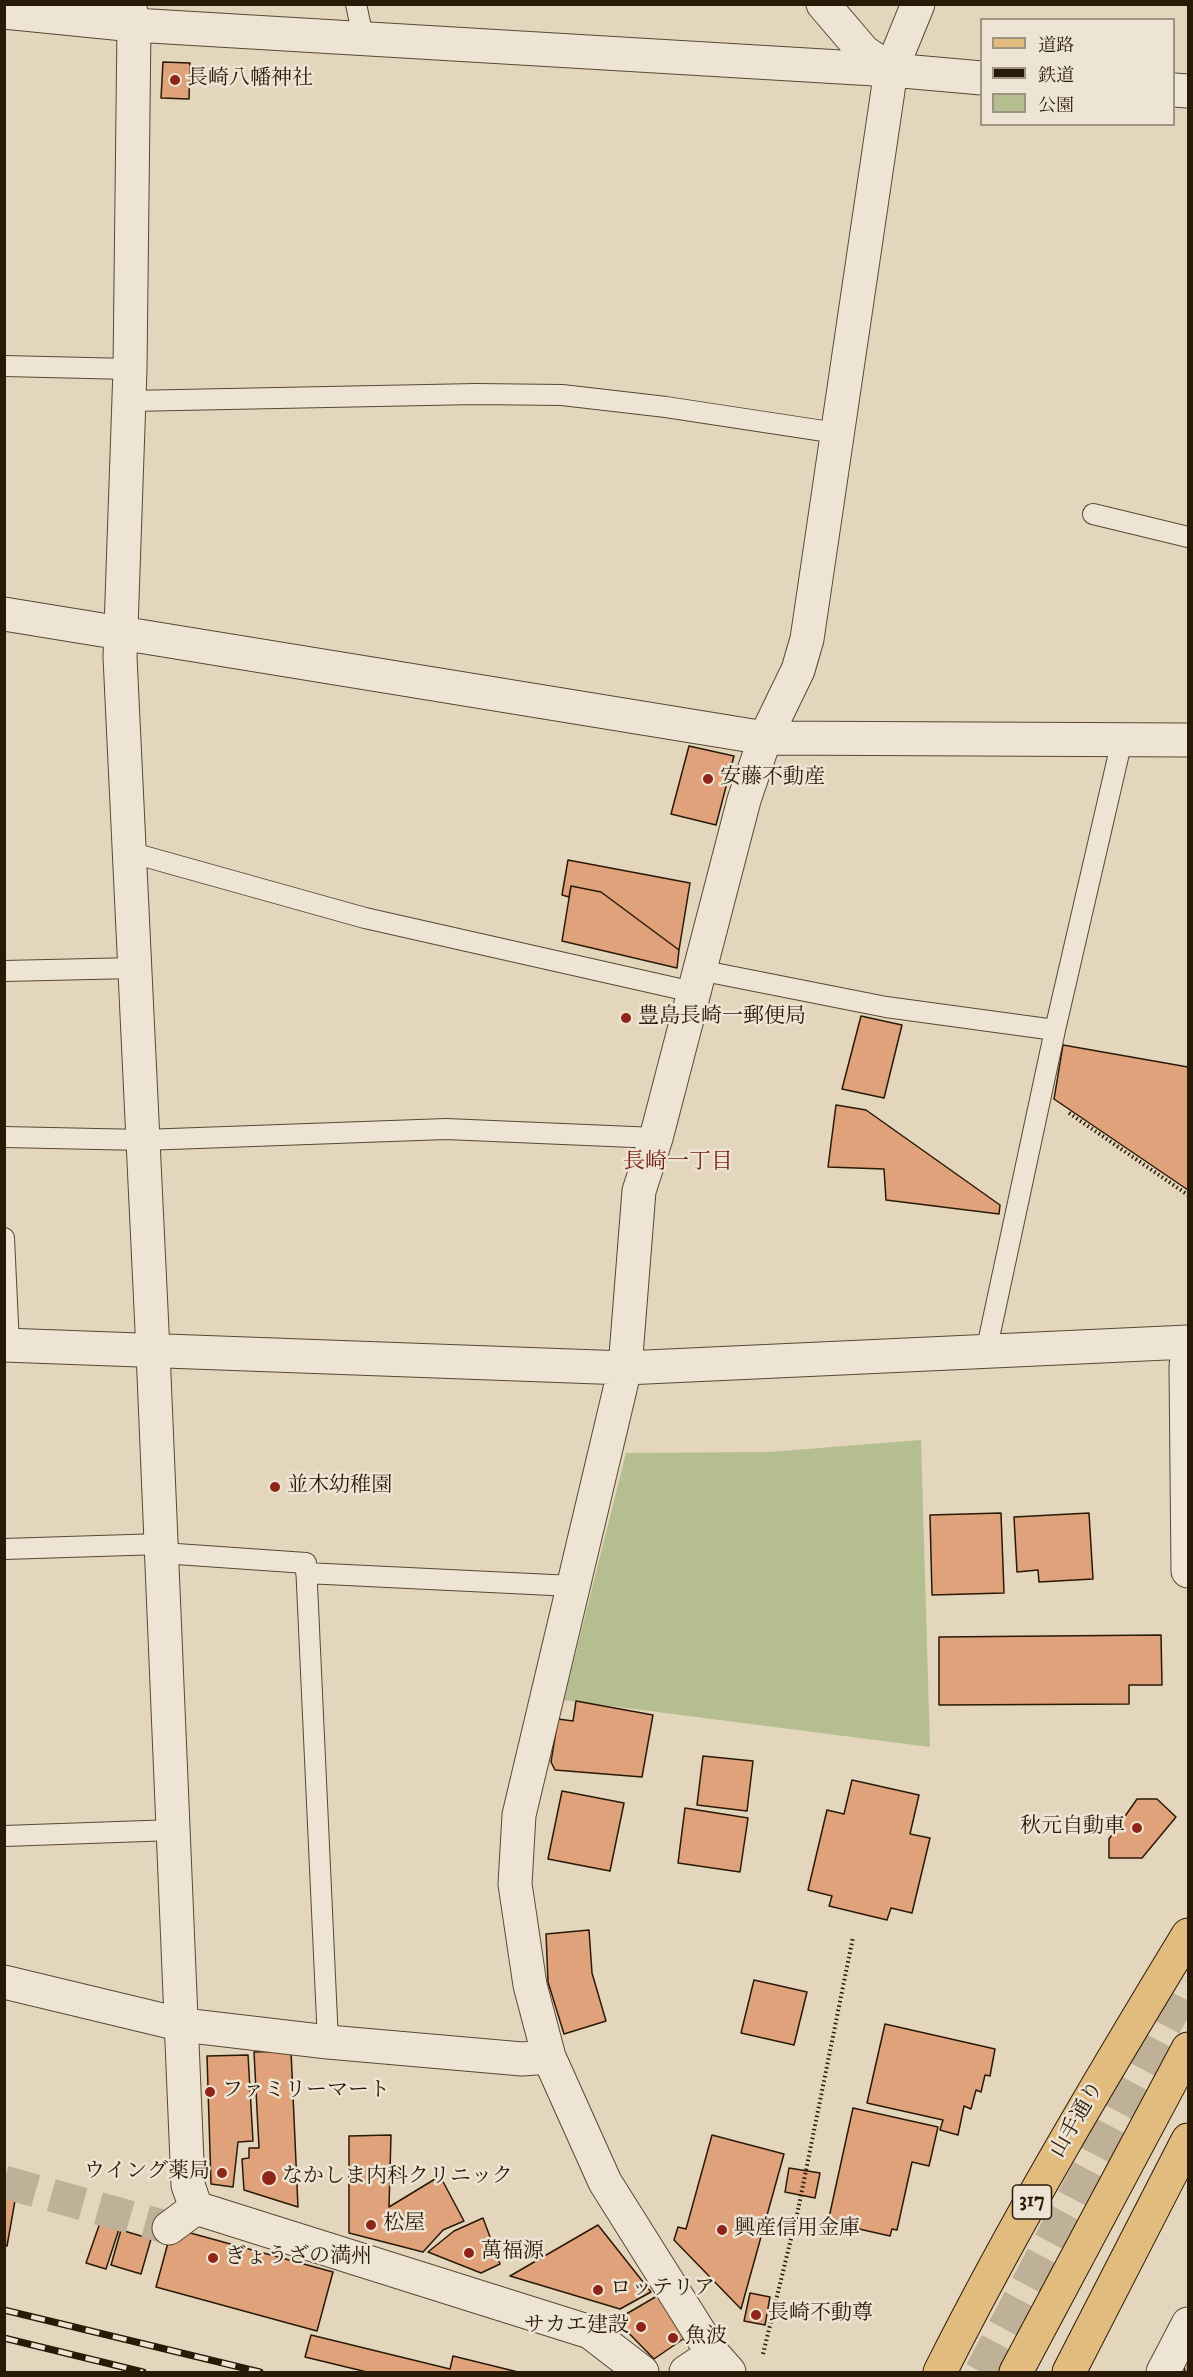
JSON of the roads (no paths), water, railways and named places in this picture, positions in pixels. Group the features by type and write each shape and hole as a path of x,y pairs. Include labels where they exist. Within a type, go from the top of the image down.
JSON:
{"main road":[{"name":"山手通り","path":"940,2373 979,2295 1128,2034 1188,1935"},
{"path":"1016,2373 1183,2058"},
{"path":"1069,2373 1188,2140"}],"street":[{"path":"823,4 864,51 891,70"},
{"path":"686,2373 721,2363 605,2182 549,2057 530,1984 515,1884 519,1815 523,1787 625,1368 639,1191 656,1138 744,800 765,738 798,670 807,639 891,70 918,4"},
{"path":"4,12 132,15 363,38 891,70 980,78"},
{"path":"132,15 129,385 121,633 134,968 183,2025 188,2185 196,2208"},
{"path":"4,614 765,738 1188,740"},
{"path":"7,1345 625,1368 1188,1344 1186,1367 1188,1571"},
{"path":"4,1982 183,2025 328,2042 522,2058 549,2057"},
{"path":"169,2228 196,2208"},
{"path":"196,2208 590,2332 642,2373"},
{"path":"1163,2373 1188,2324"}],"lane":[{"path":"356,4 363,38"},
{"path":"4,366 129,385 562,395 666,407 837,433"},
{"path":"1093,514 1188,537"},
{"path":"986,1352 1055,1030 1122,740"},
{"path":"129,852 365,918 696,981 1055,1030"},
{"path":"4,971 134,968"},
{"path":"4,1137 143,1140 446,1129 656,1138"},
{"path":"4,1238 7,1345"},
{"path":"4,1549 162,1549 306,1563 328,2042"},
{"path":"306,1573 572,1586"},
{"path":"4,1836 174,1830"}],"tunnel":[{"path":"981,2372 1188,1982"},
{"path":"4,2182 169,2228"}],"railway":[{"path":"4,2310 260,2372"},
{"path":"4,2338 143,2372"}],"place":[{"name":"長崎八幡神社","path":"175,80"},
{"name":"安藤不動産","path":"708,779"},
{"name":"豊島長崎一郵便局","path":"626,1018"},
{"name":"並木幼稚園","path":"275,1487"},
{"name":"秋元自動車","path":"1137,1828"},
{"name":"ファミリーマート","path":"210,2092"},
{"name":"ウイング薬局","path":"222,2173"},
{"name":"なかしま内科クリニック","path":"269,2178"},
{"name":"松屋","path":"371,2225"},
{"name":"興産信用金庫","path":"722,2230"},
{"name":"萬福源","path":"469,2253"},
{"name":"ぎょうざの満州","path":"213,2258"},
{"name":"ロッテリア","path":"598,2290"},
{"name":"長崎不動尊","path":"756,2315"},
{"name":"サカエ建設","path":"641,2327"},
{"name":"魚波","path":"673,2338"}],"district":[{"name":"長崎一丁目","path":"678,1163"}]}
